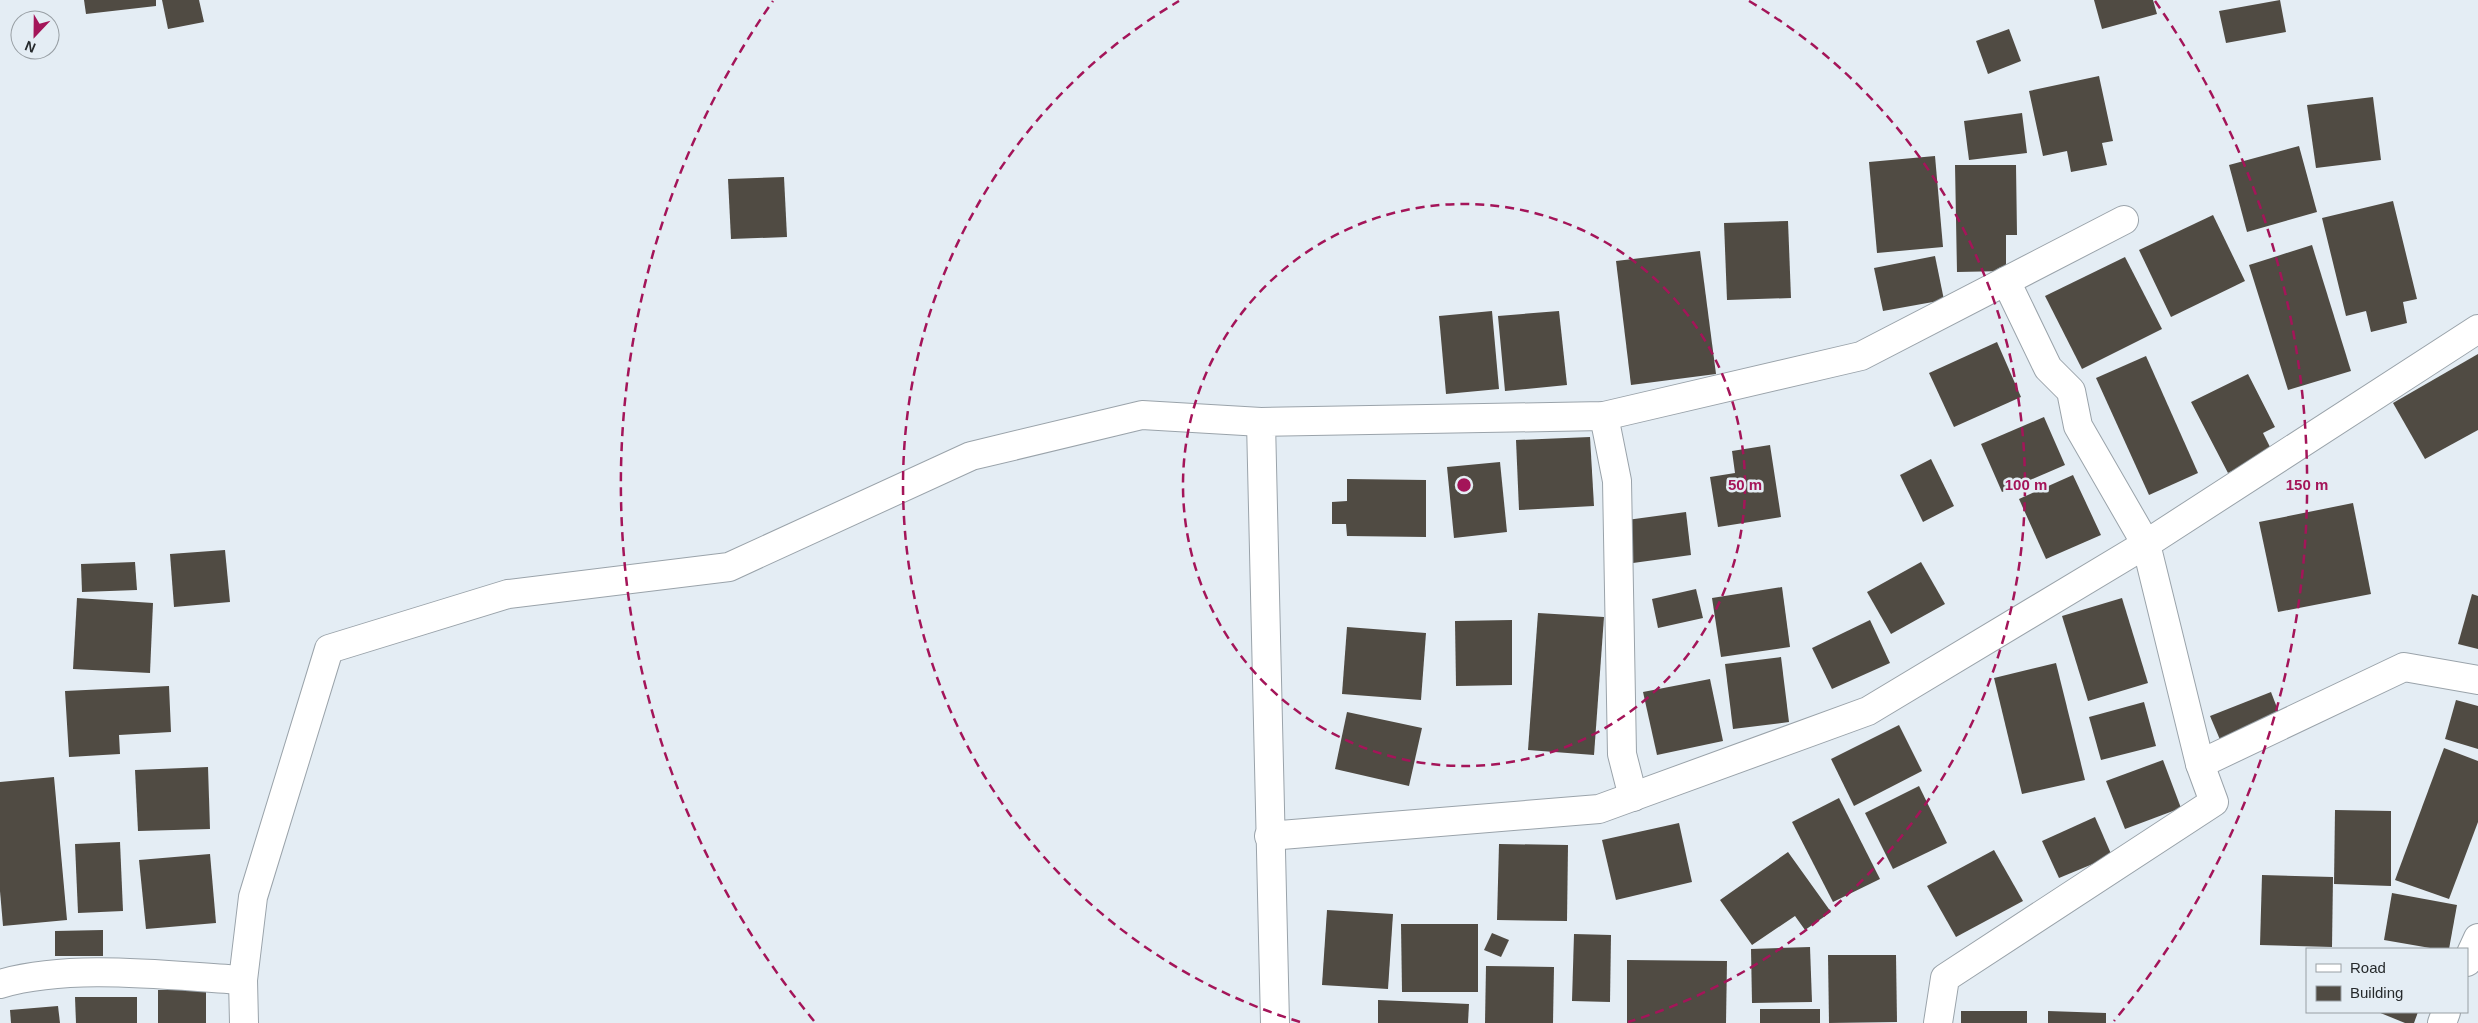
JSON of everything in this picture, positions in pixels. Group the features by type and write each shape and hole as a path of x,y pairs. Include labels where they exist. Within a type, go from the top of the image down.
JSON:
{"street":[{"path":"244,1023 244,980 253,897 329,649 508,594 729,567 971,456 1142,415 1260,422 1604,416 1861,356 2124,220"},
{"path":"1938,1023 1945,978 2214,802 2200,764 2146,544 2078,426 2071,391 2048,368 2006,281"},
{"path":"1269,836 1599,809 1868,712 2146,544 2478,329"},
{"path":"1604,416 1617,481 1622,754 1633,797"},
{"path":"1260,422 1275,1023"},
{"path":"2200,764 2404,667 2478,680"},
{"path":"2468,960 2478,938"},
{"path":"0,984 26,976 106,973 244,980"}],"building":[{"path":"84,0 156,0 156,6 86,14"},
{"path":"162,0 199,0 204,22 168,29"},
{"path":"2094,0 2153,0 2157,14 2102,29"},
{"path":"2280,0 2286,32 2226,43 2219,11"},
{"path":"2009,29 2021,61 1988,74 1976,41"},
{"path":"2099,76 2113,141 2102,143 2107,165 2071,172 2067,151 2043,156 2029,91"},
{"path":"2373,97 2381,160 2316,168 2307,105"},
{"path":"2022,113 2027,153 1969,160 1964,121"},
{"path":"2299,146 2317,212 2247,232 2229,165"},
{"path":"1935,156 1943,247 1877,253 1869,162"},
{"path":"1955,165 2016,165 2017,235 2006,235 2006,271 1957,272"},
{"path":"784,177 787,237 731,239 728,179"},
{"path":"2393,201 2417,299 2403,302 2407,323 2371,332 2366,311 2346,316 2322,218"},
{"path":"2213,215 2245,281 2171,317 2139,250"},
{"path":"1788,221 1791,298 1727,300 1724,223"},
{"path":"2312,245 2351,371 2288,390 2249,265"},
{"path":"1700,251 1716,374 1631,385 1616,261"},
{"path":"1935,256 1944,300 1883,311 1874,268"},
{"path":"2125,257 2162,329 2082,369 2045,296"},
{"path":"1492,311 1499,389 1446,394 1439,316"},
{"path":"1559,311 1567,385 1505,391 1498,316"},
{"path":"1997,342 2021,397 1954,427 1929,373"},
{"path":"2478,354 2478,430 2425,459 2393,403"},
{"path":"2146,356 2198,473 2149,495 2096,378"},
{"path":"2248,374 2275,427 2263,433 2272,451 2228,473 2191,402"},
{"path":"2044,417 2065,465 2002,492 1981,444"},
{"path":"1590,437 1594,506 1519,510 1516,440"},
{"path":"1770,445 1781,517 1718,527 1710,477 1735,473 1732,451"},
{"path":"1931,459 1954,506 1923,522 1900,475"},
{"path":"1500,462 1507,532 1454,538 1447,467"},
{"path":"2073,475 2101,535 2046,559 2019,499"},
{"path":"1347,479 1426,480 1426,537 1347,536 1346,524 1332,524 1332,502 1347,501"},
{"path":"2353,503 2371,594 2278,612 2259,522"},
{"path":"1686,512 1691,555 1633,563 1627,520"},
{"path":"225,550 230,602 174,607 170,554"},
{"path":"135,562 137,590 82,592 81,564"},
{"path":"1921,562 1945,604 1891,634 1867,592"},
{"path":"1782,587 1790,647 1721,657 1712,598"},
{"path":"1696,589 1703,618 1658,628 1652,599"},
{"path":"2472,594 2478,596 2478,649 2458,644"},
{"path":"77,598 153,603 150,673 73,669"},
{"path":"2122,598 2148,683 2088,701 2062,616"},
{"path":"1538,613 1604,617 1594,755 1528,750"},
{"path":"1512,620 1512,685 1456,686 1455,621"},
{"path":"1870,620 1890,663 1832,689 1812,648"},
{"path":"1347,627 1426,633 1421,700 1342,694"},
{"path":"1781,657 1789,722 1733,729 1725,664"},
{"path":"2056,663 2085,780 2022,794 1994,678"},
{"path":"1710,679 1723,741 1657,755 1643,692"},
{"path":"169,686 171,732 119,735 120,754 69,757 65,691"},
{"path":"2271,692 2281,718 2221,742 2210,716"},
{"path":"2456,700 2478,706 2478,749 2445,739"},
{"path":"2144,702 2156,746 2101,760 2089,717"},
{"path":"1347,712 1422,728 1409,786 1335,769"},
{"path":"1899,725 1922,771 1854,806 1831,759"},
{"path":"2444,748 2478,761 2478,822 2449,899 2395,880"},
{"path":"2163,760 2181,808 2125,829 2106,781"},
{"path":"208,767 210,829 138,831 135,770"},
{"path":"54,777 67,920 3,926 0,891 0,782"},
{"path":"1919,786 1947,843 1893,869 1865,813"},
{"path":"1839,798 1880,879 1833,902 1792,822"},
{"path":"2335,810 2391,811 2391,886 2334,884"},
{"path":"2095,817 2112,856 2059,878 2042,841"},
{"path":"1679,823 1692,882 1616,900 1602,840"},
{"path":"120,842 123,911 78,913 75,844"},
{"path":"1499,844 1568,845 1567,921 1497,920"},
{"path":"1994,850 2023,901 1956,937 1927,886"},
{"path":"1788,852 1831,912 1805,930 1795,916 1752,945 1720,900"},
{"path":"210,854 216,923 146,929 139,860"},
{"path":"2262,875 2333,877 2332,947 2260,945"},
{"path":"2392,893 2457,905 2449,948 2430,948 2384,940"},
{"path":"1327,910 1393,914 1388,989 1322,985"},
{"path":"1401,924 1478,924 1478,992 1402,992"},
{"path":"103,930 103,956 55,956 55,931"},
{"path":"1492,933 1509,940 1501,957 1484,950"},
{"path":"1574,934 1611,935 1610,1002 1572,1001"},
{"path":"1810,947 1812,1002 1752,1003 1751,949"},
{"path":"1828,955 1896,955 1897,1022 1829,1023"},
{"path":"1627,960 1727,961 1726,1023 1627,1023"},
{"path":"1486,966 1554,967 1553,1023 1485,1023"},
{"path":"158,990 206,990 206,1023 158,1023"},
{"path":"75,997 137,997 137,1023 76,1023"},
{"path":"1378,1000 1469,1004 1468,1023 1378,1023"},
{"path":"58,1006 60,1023 11,1023 10,1010"},
{"path":"1760,1009 1820,1009 1820,1023 1760,1023"},
{"path":"1961,1011 2027,1011 2027,1023 1961,1023"},
{"path":"2048,1011 2106,1013 2106,1023 2048,1023"},
{"path":"2380,1013 2418,1013 2414,1023 2405,1023"}]}
